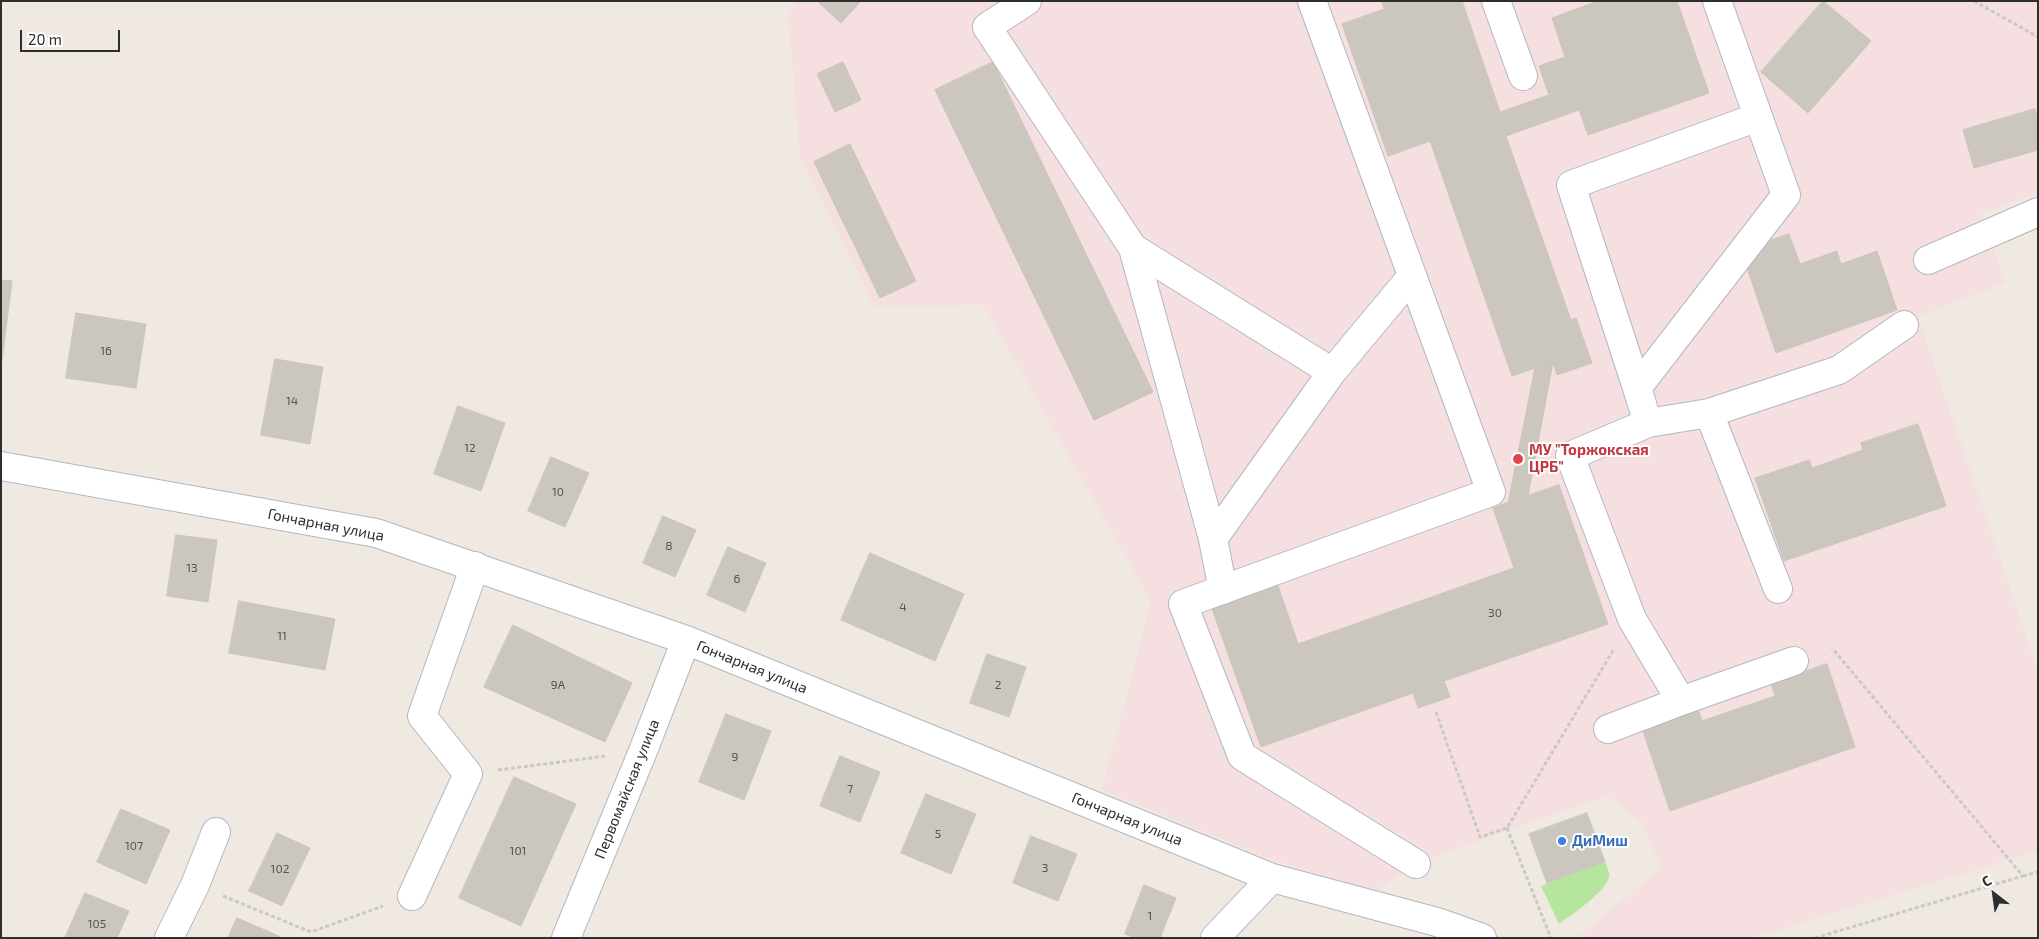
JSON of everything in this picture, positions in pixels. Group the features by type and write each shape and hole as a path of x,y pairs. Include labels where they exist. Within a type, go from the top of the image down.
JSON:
{"street":[{"path":"1027,1 987,26 1133,248 1213,539 1223,590"},
{"path":"1312,1 1490,492 1183,604 1242,756 1416,864"},
{"path":"1496,1 1523,76"},
{"path":"1637,388 1786,195 1717,1"},
{"path":"1648,423 1571,185 1758,117"},
{"path":"1928,260 2038,212"},
{"path":"1133,248 1332,372"},
{"path":"1213,539 1332,372 1412,276"},
{"path":"1681,701 1632,619 1570,456 1648,423 1710,413 1839,370 1904,325"},
{"path":"1710,413 1778,589"},
{"name":"Гончарная улица","path":"1,466 376,533 686,640 1272,878 1437,922 1482,938"},
{"path":"412,896 468,774 422,716 475,566"},
{"name":"Первомайская улица","path":"566,938 643,751 686,640"},
{"path":"1608,729 1794,661"},
{"path":"169,938 195,884 216,832"},
{"path":"1215,938 1272,878"}],"path":[{"path":"1974,1 2038,37"},
{"path":"1436,712 1480,837 1507,828 1632,619"},
{"path":"1832,648 2023,876"},
{"path":"468,774 643,751"},
{"path":"1507,828 1551,938"},
{"path":"1815,938 2038,872"},
{"path":"195,884 311,932 412,896"}],"shaded area":[{"name":"МУ \"Торжокская ЦРБ\"","path":"796,1 2038,1 2038,193 1982,213 2005,283 1918,316 2038,672 2038,851 1752,938 1576,938 1661,868 1642,822 1608,796 1416,864 1376,891 1278,862 1102,790 1151,601 983,305 874,306 800,157 788,15"}],"green space":[{"path":"1605,862 1609,877 1601,890 1559,924 1541,886"}],"building":[{"path":"821,1 861,1 841,23 819,3"},
{"path":"1382,1 1462,1 1500,112 1549,95 1539,66 1565,57 1552,18 1598,1 1677,1 1709,93 1588,135 1579,110 1506,136 1571,320 1576,318 1592,363 1557,375 1553,362 1512,376 1430,141 1388,156 1342,24 1384,9"},
{"path":"1823,1 1871,41 1808,113 1761,72"},
{"path":"843,62 861,100 835,112 817,74"},
{"path":"993,62 1153,392 1094,420 935,90"},
{"path":"2035,109 2038,119 2038,150 1974,168 1963,130"},
{"path":"850,144 916,281 880,298 814,162"},
{"path":"1789,234 1800,264 1837,251 1841,264 1877,251 1897,310 1776,353 1744,259 1755,246"},
{"path":"1,280 12,281 1,368"},
{"path":"76,313 146,324 136,388 66,378"},
{"path":"275,359 323,367 310,444 261,435"},
{"path":"1553,362 1528,496 1508,503 1535,368"},
{"path":"458,406 505,423 481,491 434,474"},
{"path":"1918,424 1946,506 1784,561 1755,478 1809,460 1812,468 1863,450 1861,443"},
{"path":"551,457 589,473 565,527 528,511"},
{"path":"1559,485 1608,624 1444,681 1450,697 1418,708 1413,693 1261,747 1210,603 1276,580 1298,644 1514,568 1493,508"},
{"path":"663,516 696,530 675,577 643,563"},
{"path":"176,535 217,540 208,602 167,596"},
{"path":"728,547 766,563 745,612 707,595"},
{"path":"870,553 964,594 935,661 841,620"},
{"path":"239,601 335,619 325,670 229,653"},
{"path":"513,625 632,683 605,742 484,687"},
{"path":"987,654 1026,667 1009,717 970,703"},
{"path":"1827,664 1855,747 1670,811 1642,728 1698,709 1702,721 1775,696 1771,683"},
{"path":"726,714 771,731 744,800 699,782"},
{"path":"840,756 880,772 860,822 820,806"},
{"path":"514,777 576,804 521,926 459,898"},
{"path":"926,794 976,814 951,874 901,853"},
{"path":"121,809 170,830 146,884 97,862"},
{"path":"1587,813 1605,862 1547,883 1529,834"},
{"path":"277,833 310,848 282,906 249,891"},
{"path":"1031,836 1077,854 1058,901 1013,883"},
{"path":"1144,885 1176,898 1160,938 1135,938 1125,934"},
{"path":"85,893 129,911 117,938 65,938"},
{"path":"237,918 279,936 279,938 228,938"}],"place":[{"name":"МУ \"Торжокская ЦРБ\"","path":"1518,459"},
{"name":"ДиМиш","path":"1562,841"}]}
